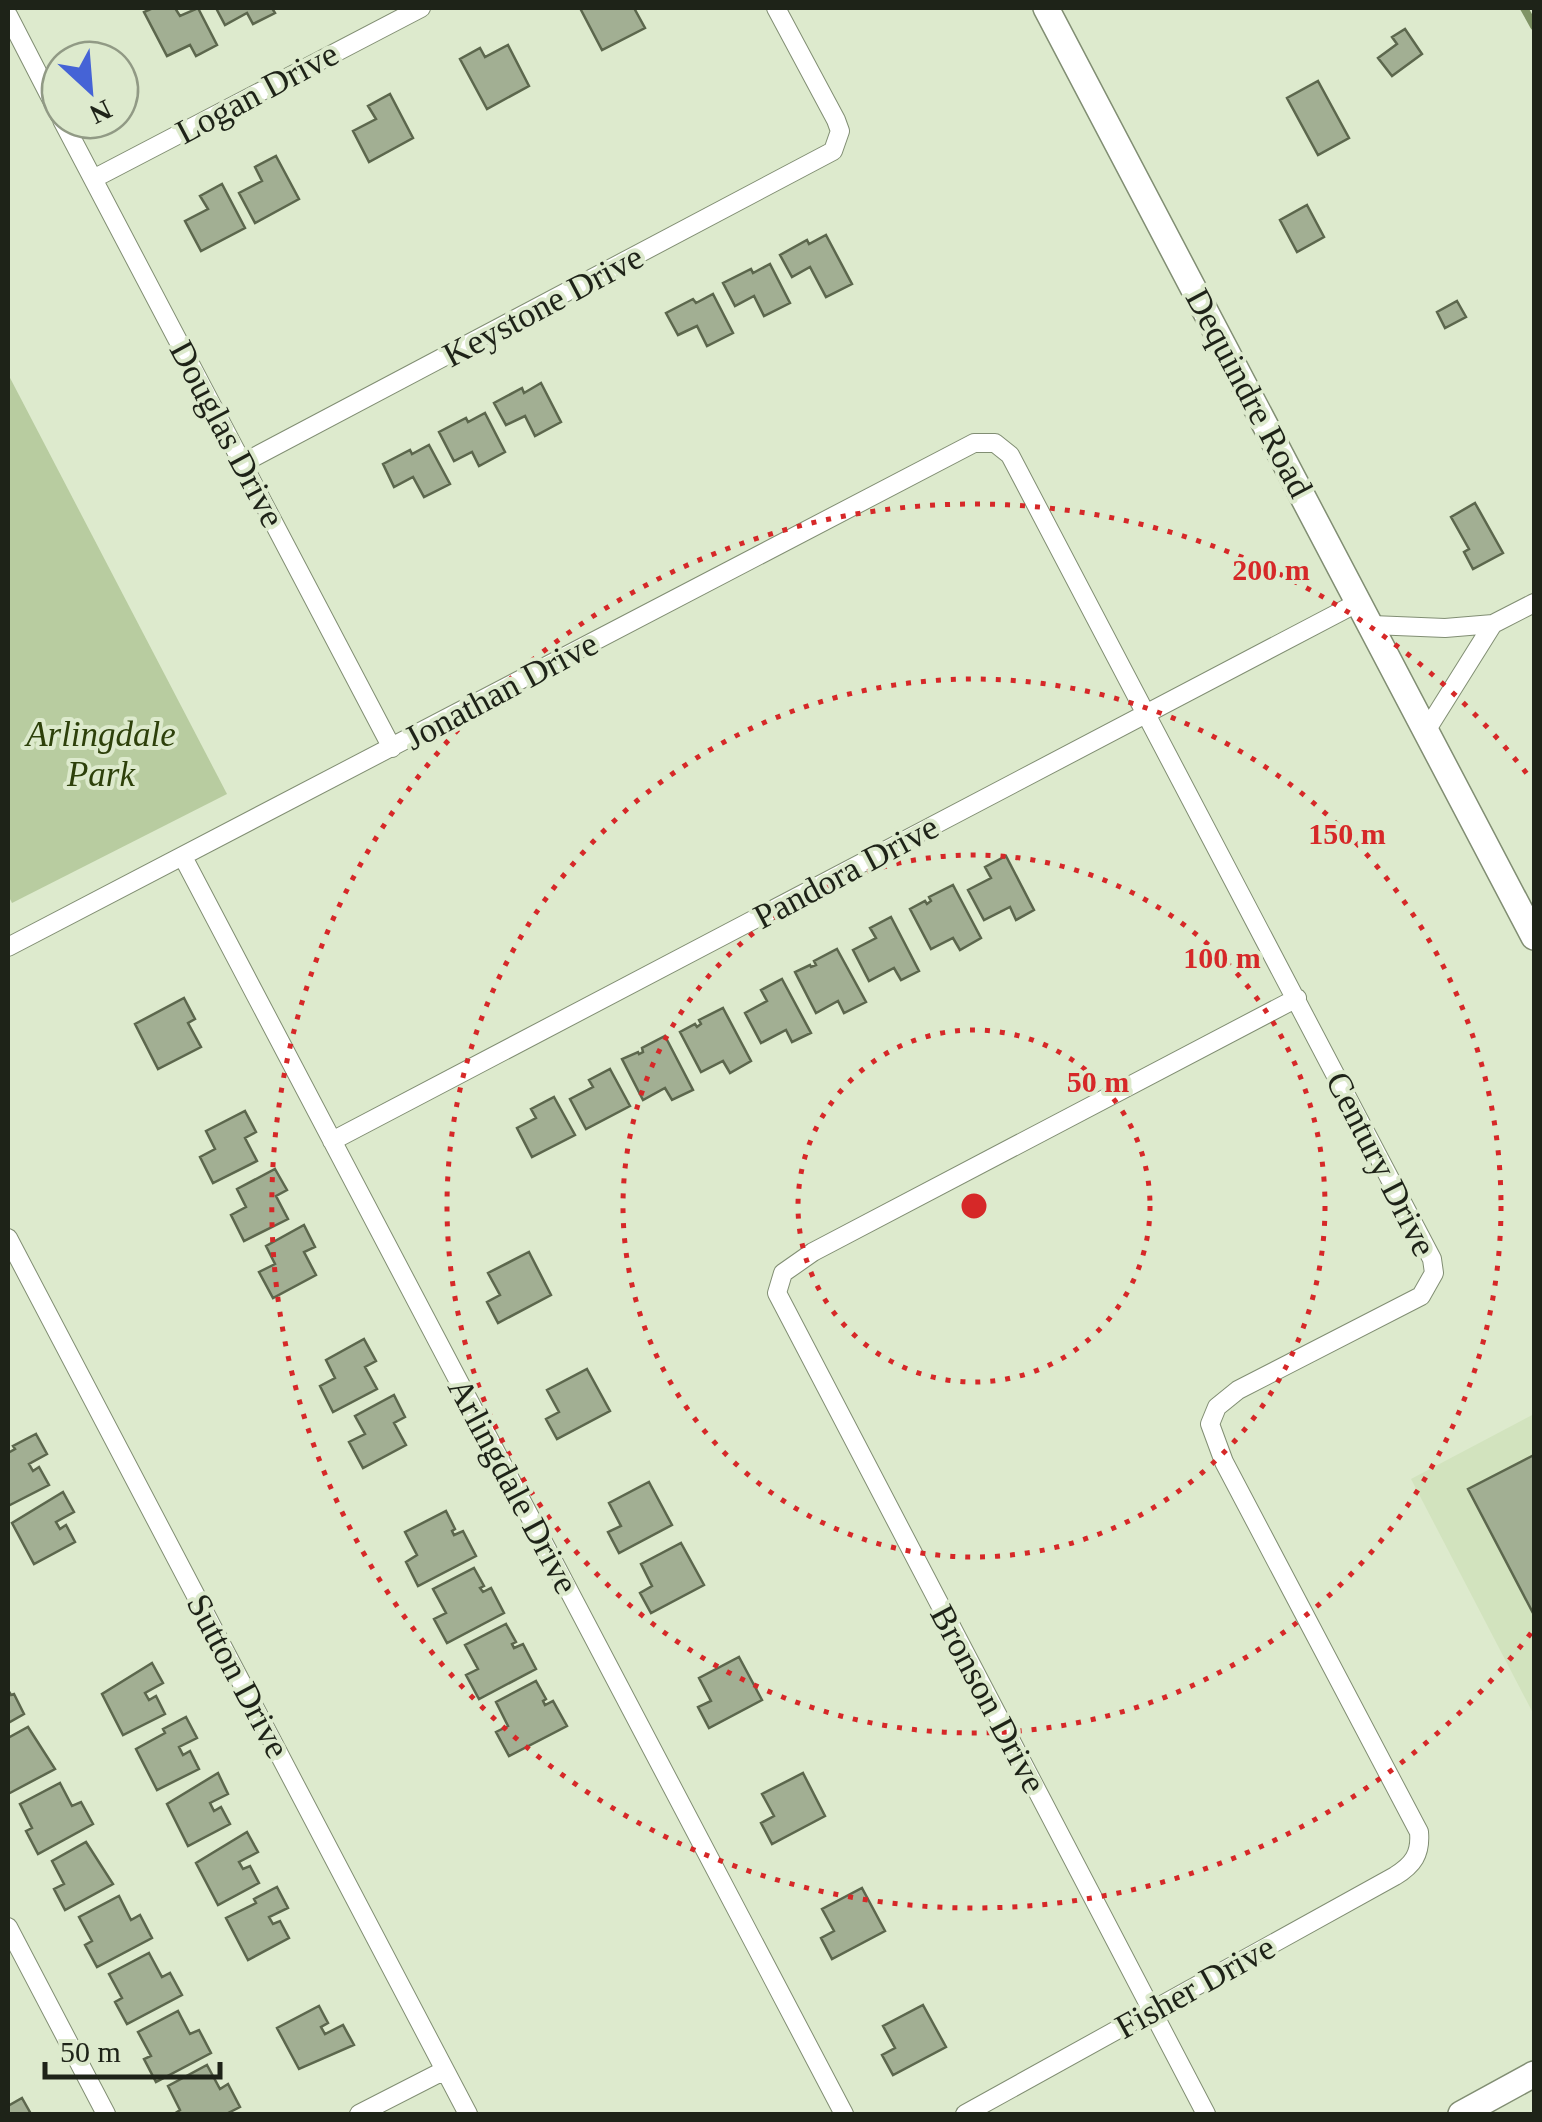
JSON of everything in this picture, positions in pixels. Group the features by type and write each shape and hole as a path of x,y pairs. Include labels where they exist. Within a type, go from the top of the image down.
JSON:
{"main road":[{"name":"Dequindre Road","path":"1046,8 1534,937"},
{"path":"1461,2114 1534,2074"}],"street":[{"name":"Logan Drive","path":"93,179 421,8"},
{"name":"Keystone Drive","path":"243,464 824,158 837,142 840,131 776,8"},
{"name":"Douglas Drive","path":"8,15 40,77"},
{"name":"Douglas Drive","path":"73,140 392,748"},
{"name":"Jonathan Drive","path":"8,947 974,443 995,443"},
{"name":"Century Drive","path":"995,443 1010,455 1019,470 1427,1247 1434,1273 1422,1296 1224,1399 1210,1424 1224,1462 1419,1832 1418,1852"},
{"path":"1366,614 1445,628 1493,624 1534,603"},
{"name":"Pandora Drive","path":"332,1141 1146,714 1366,614"},
{"path":"1426,731 1493,624"},
{"name":"Arlingdale Drive","path":"184,857 844,2114"},
{"name":"Bronson Drive","path":"1206,2114 780,1302 778,1282 791,1265 813,1252 1297,998"},
{"name":"Sutton Drive","path":"8,1238 468,2114"},
{"name":"Fisher Drive","path":"965,2114 1395,1876 1407,1869 1418,1852"},
{"path":"8,1927 106,2114"},
{"path":"360,2114 445,2070"}],"shaded area":[{"path":"1534,1414 1534,1715 1411,1479"}],"green space":[{"name":"Arlingdale Park","path":"8,374 227,794 12,903 8,895"}],"building":[{"path":"175,8 180,16 198,8 217,45 196,56 190,45 167,56 144,12"},
{"path":"216,8 272,8 275,13 253,24 247,13 225,25"},
{"path":"580,8 634,8 645,28 602,50"},
{"path":"1405,29 1422,54 1392,76 1378,58 1397,44 1392,37"},
{"path":"508,45 529,86 487,109 460,59 480,48 485,57"},
{"path":"1318,81 1349,138 1318,155 1287,98"},
{"path":"390,94 413,138 369,162 353,131 376,119 368,106"},
{"path":"276,156 299,199 255,223 239,193 262,181 255,167"},
{"path":"222,184 245,228 201,251 185,221 208,209 200,196"},
{"path":"1307,205 1324,237 1297,252 1280,220"},
{"path":"826,235 852,284 826,297 810,267 792,277 780,255"},
{"path":"770,264 790,303 764,316 754,296 735,306 723,283"},
{"path":"713,294 733,333 707,346 697,326 678,335 666,313"},
{"path":"1457,301 1466,317 1445,328 1437,312"},
{"path":"541,383 561,422 535,436 525,416 506,425 494,403"},
{"path":"485,413 505,452 479,466 472,452 454,461 439,432"},
{"path":"429,445 450,484 424,497 413,477 394,487 383,464"},
{"path":"1475,503 1503,553 1473,569 1464,552 1469,549 1451,517"},
{"path":"1006,856 1034,910 1016,920 1010,907 984,920 968,890 991,878 985,867"},
{"path":"953,885 981,938 960,950 953,938 931,949 910,909 925,901 927,904 931,901 929,897"},
{"path":"891,917 919,971 901,980 894,968 869,981 853,950 876,938 870,928"},
{"path":"837,949 866,1002 844,1013 838,1001 816,1013 795,972 816,965 814,961"},
{"path":"782,979 811,1033 792,1042 786,1030 761,1043 745,1013 767,1001 761,990"},
{"path":"184,998 195,1019 188,1023 201,1047 158,1069 135,1024"},
{"path":"723,1008 751,1061 730,1073 723,1061 701,1072 680,1032 695,1024 697,1027 701,1024 699,1020"},
{"path":"665,1036 693,1090 672,1100 665,1088 643,1100 622,1059 643,1052 642,1048"},
{"path":"610,1069 630,1106 586,1129 570,1099 593,1087 589,1080"},
{"path":"554,1097 575,1135 532,1157 517,1128 536,1118 531,1109"},
{"path":"245,1111 256,1132 245,1138 257,1161 213,1183 200,1157 215,1149 206,1131"},
{"path":"275,1169 287,1190 276,1196 288,1219 244,1241 231,1215 246,1207 237,1189"},
{"path":"304,1225 315,1247 304,1252 316,1275 273,1298 259,1272 275,1264 266,1246"},
{"path":"529,1252 551,1295 498,1323 487,1302 500,1295 488,1273"},
{"path":"364,1339 376,1361 365,1367 377,1389 333,1412 320,1386 335,1378 326,1360"},
{"path":"587,1369 610,1411 557,1439 546,1419 559,1412 547,1390"},
{"path":"394,1395 405,1417 394,1423 406,1445 363,1468 349,1442 365,1434 355,1416"},
{"path":"36,1434 47,1454 29,1464 33,1471 39,1467 49,1485 8,1506 8,1453"},
{"path":"1534,1455 1534,1615 1468,1489"},
{"path":"649,1482 672,1525 619,1553 608,1532 621,1526 609,1503"},
{"path":"63,1492 74,1512 56,1522 60,1529 66,1525 75,1542 34,1564 12,1523"},
{"path":"446,1511 454,1535 463,1531 476,1556 418,1586 406,1562 417,1555 405,1532"},
{"path":"681,1543 704,1585 651,1613 640,1593 652,1586 641,1564"},
{"path":"474,1568 484,1586 480,1588 483,1592 491,1588 504,1613 447,1643 434,1619 446,1613 433,1589"},
{"path":"506,1624 516,1642 512,1644 514,1648 523,1644 536,1669 479,1699 466,1675 478,1669 465,1645"},
{"path":"739,1657 762,1700 709,1728 698,1707 711,1701 699,1678"},
{"path":"152,1663 163,1683 145,1693 149,1700 156,1696 165,1714 123,1735 102,1694"},
{"path":"536,1681 546,1699 545,1705 553,1701 567,1726 509,1756 496,1732 508,1726 496,1702"},
{"path":"8,1690 24,1714 8,1723"},
{"path":"186,1717 197,1738 179,1747 183,1755 190,1751 199,1769 157,1790 136,1749"},
{"path":"28,1727 55,1769 8,1794 8,1738"},
{"path":"218,1773 228,1794 210,1803 214,1811 221,1807 230,1824 188,1846 167,1804"},
{"path":"803,1773 825,1816 772,1844 761,1823 774,1816 762,1794"},
{"path":"60,1783 72,1806 81,1802 93,1824 38,1854 26,1831 32,1828 20,1804"},
{"path":"247,1832 258,1852 239,1862 243,1869 250,1866 259,1883 218,1905 196,1863"},
{"path":"86,1842 113,1884 65,1910 54,1889 64,1884 52,1861"},
{"path":"277,1887 288,1908 269,1917 273,1924 280,1921 289,1938 248,1960 226,1918"},
{"path":"862,1888 885,1931 832,1959 821,1938 834,1931 822,1909"},
{"path":"119,1896 131,1920 140,1915 152,1938 97,1967 85,1945 92,1941 79,1917"},
{"path":"149,1953 162,1977 170,1973 182,1995 127,2024 115,2002 122,1998 109,1974"},
{"path":"923,2005 946,2047 893,2075 882,2055 895,2048 883,2026"},
{"path":"319,2006 328,2023 321,2027 325,2034 343,2025 354,2045 299,2069 277,2028"},
{"path":"178,2011 190,2034 199,2030 211,2053 156,2082 144,2059 151,2056 138,2032"},
{"path":"207,2065 220,2089 228,2084 240,2107 226,2114 174,2114 180,2110 168,2086"},
{"path":"22,2098 31,2114 8,2114 8,2106"}],"waterway":[{"path":"1524,8 1534,26"}]}
